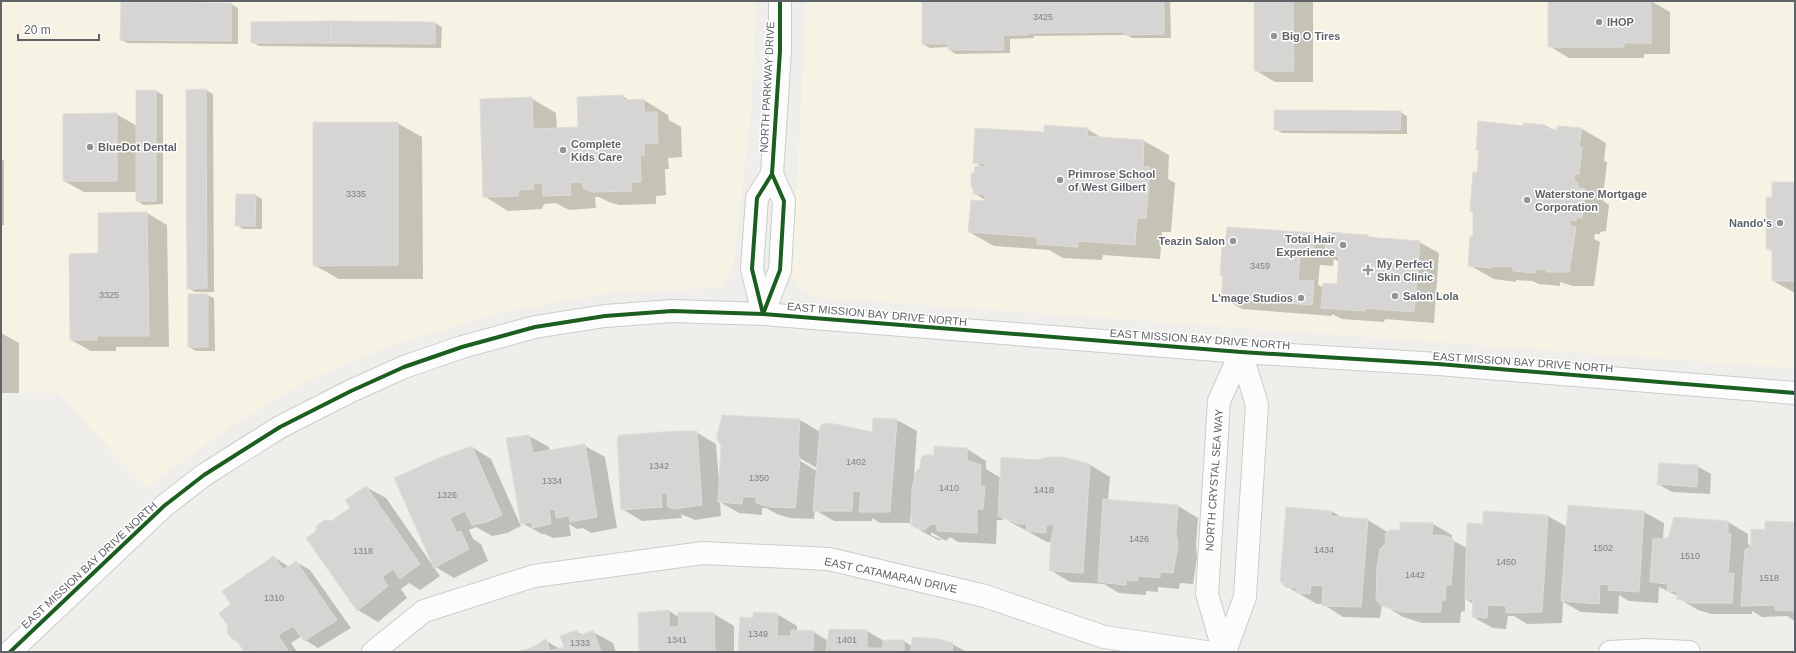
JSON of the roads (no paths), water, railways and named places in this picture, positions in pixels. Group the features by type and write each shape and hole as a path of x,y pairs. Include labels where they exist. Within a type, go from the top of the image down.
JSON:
{"street":[{"name":"NORTH PARKWAY DRIVE","path":"763,314 752,269 757,198 772,174 780,51 780,1"},
{"name":"EAST MISSION BAY DRIVE NORTH","path":"10,652 164,506 204,475 280,427 351,391 411,365 462,347 535,327 605,316 672,312 763,314 1240,352 1438,364 1795,393"},
{"name":"NORTH CRYSTAL SEA WAY","path":"1224,652 1207,594 1219,401 1240,352"},
{"name":"NORTH CRYSTAL SEA WAY","path":"1224,652 1245,597 1257,405 1240,352"},
{"name":"EAST CATAMARAN DRIVE","path":"373,652 424,611 534,576 703,553 829,560 985,596 1104,637 1206,652"},
{"path":"1610,652 1647,650 1689,652"}],"place":[{"name":"IHOP","path":"1599,22"},
{"name":"Big O Tires","path":"1274,36"},
{"name":"BlueDot Dental","path":"90,147"},
{"name":"Complete Kids Care","path":"563,150"},
{"name":"Primrose School of West Gilbert","path":"1060,180"},
{"name":"Waterstone Mortgage Corporation","path":"1527,200"},
{"name":"Nando's","path":"1780,223"},
{"name":"Teazin Salon","path":"1233,241"},
{"name":"Total Hair Experience","path":"1343,245"},
{"name":"My Perfect Skin Clinic","path":"1368,270"},
{"name":"Salon Lola","path":"1395,296"},
{"name":"L'mage Studios","path":"1301,298"}]}
